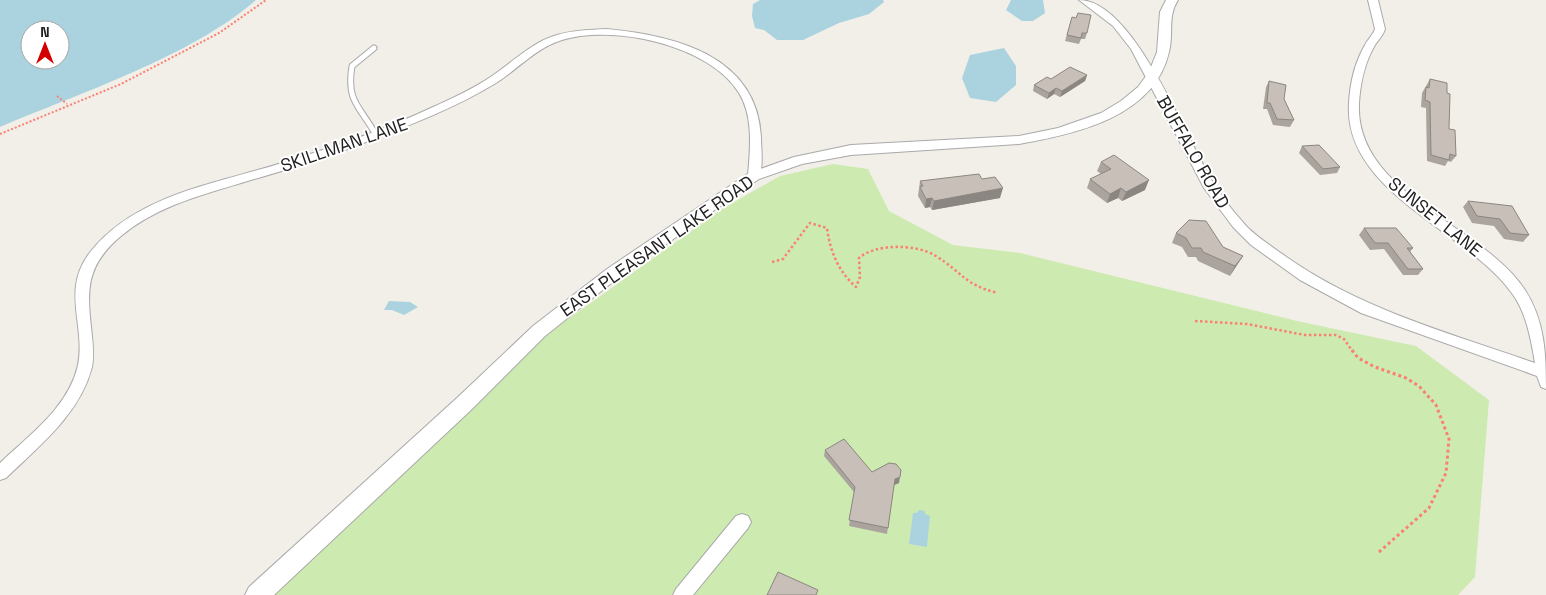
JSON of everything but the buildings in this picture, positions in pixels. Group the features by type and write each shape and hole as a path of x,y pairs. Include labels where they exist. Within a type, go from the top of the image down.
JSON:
{"street":[{"name":"BUFFALO ROAD","path":"1084,0 1102,12 1126,35 1145,62 1150,77 1221,206 1250,236 1279,260 1312,281 1366,309 1545,376"},
{"name":"EAST PLEASANT LAKE ROAD","path":"257,595 465,403 539,331 613,273 754,176 799,160 851,150 1019,140 1070,130 1090,123 1122,106 1140,90 1150,77 1163,53 1165,41 1163,18 1172,0"},
{"name":"SUNSET LANE","path":"1373,0 1380,25 1379,32 1370,45 1360,74 1352,110 1360,141 1369,156 1399,190 1490,261 1521,294 1531,318 1545,376"},
{"name":"SKILLMAN LANE","path":"0,473 53,423 79,384 85,365 86,349 80,289 84,274 92,259 118,232 146,213 173,200 301,161 418,119 474,91 547,42 576,33 608,32 680,47 711,62 734,80 745,92 755,129 754,176"},
{"path":"682,595 742,522"}],"lane":[{"path":"374,48 352,66 349,84 354,104 365,116 376,135"}],"path":[{"path":"0,134 121,84 219,33 266,0"},
{"path":"57,96 66,104"},
{"path":"772,262 783,259 810,223 814,223 827,228 829,250 848,281 856,287 860,284 858,258 867,250 901,247 935,255 957,271 967,282 985,290 998,293"},
{"path":"1195,321 1247,324 1305,335 1336,336 1344,339 1358,358 1375,367 1406,378 1419,386 1436,405 1449,439 1446,473 1429,508 1380,552"}],"green space":[{"path":"833,164 868,169 889,211 953,245 1020,253 1297,321 1416,346 1489,400 1475,577 1458,595 269,595 543,337 722,209 780,176"}],"water":[{"path":"0,0 256,0 230,20 200,39 168,56 99,87 0,127"},
{"path":"760,0 883,0 884,2 869,14 839,23 803,40 777,40 764,30 755,28 752,16 753,4"},
{"path":"1011,0 1043,0 1045,13 1033,21 1022,21 1006,10"},
{"path":"1004,48 1016,66 1016,85 996,102 970,98 962,78 970,55"},
{"path":"389,301 410,302 418,307 404,315 392,310 384,310"},
{"path":"919,510 925,511 925,514 930,516 927,547 909,544 913,513 917,513"}]}
